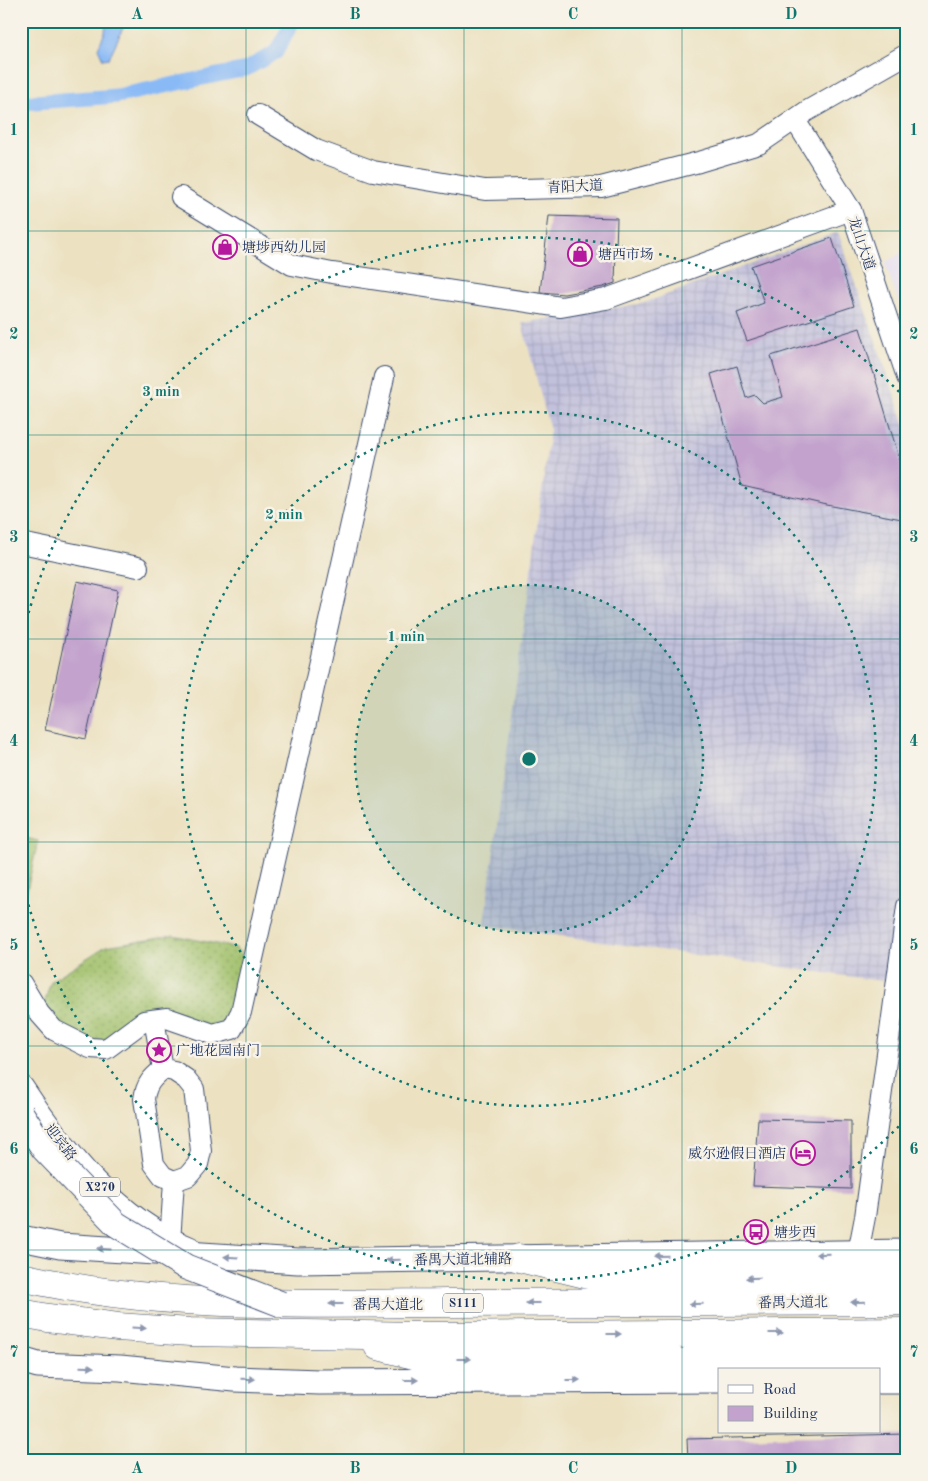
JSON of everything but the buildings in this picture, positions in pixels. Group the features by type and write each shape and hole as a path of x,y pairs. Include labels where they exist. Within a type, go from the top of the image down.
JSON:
{"highway":[{"path":"519,1258 601,1278 907,1276"},
{"name":"番禺大道北","path":"21,1278 113,1294 250,1304 682,1304 907,1301"},
{"path":"21,1313 92,1324 181,1331 495,1335 907,1332"},
{"path":"331,1334 429,1359 907,1359"},
{"path":"672,1360 718,1378"}],"main road":[{"name":"迎宾路","path":"21,1088 51,1130 101,1189 136,1219 170,1242 205,1255"},
{"path":"21,1113 44,1149 116,1224 186,1267 281,1304"},
{"name":"番禺大道北辅路","path":"21,1238 60,1246 298,1261 907,1252"},
{"path":"27,1363 120,1368 235,1379 319,1382 718,1378"},
{"path":"880,1381 907,1381"}],"street":[{"name":"青阳大道","path":"258,115 316,150 373,171 485,190 600,187 699,162 760,144 795,120 907,54"},
{"name":"龙山大道","path":"795,120 851,210 907,377"},
{"path":"181,197 292,265 561,307 606,299 851,210"},
{"path":"21,983 39,1013 54,1030 90,1048 106,1048 144,1021 167,1018 213,1034 232,1029 242,1012 384,377"},
{"path":"21,543 138,567"},
{"path":"858,1254 907,906"},
{"path":"154,1020 163,1069"},
{"path":"163,1069 174,1071 186,1078 194,1089 201,1151 198,1164 188,1176 174,1181 163,1176 154,1164 144,1099 145,1088 152,1078 163,1069"},
{"path":"170,1242 174,1181"}],"shaded area":[{"path":"838,232 907,431 907,850 889,982 484,925 550,430 522,323 644,303"},
{"path":"907,249 907,324 885,263"}],"green space":[{"path":"21,837 38,841 23,907 21,907"},
{"path":"173,935 236,948 244,958 227,1021 209,1027 165,1011 107,1041 90,1042 59,1026 44,1004 51,981 106,946"}],"water":[{"path":"106,21 144,21 124,26 109,58 103,59 98,48 105,32"}],"waterway":[{"path":"21,103 117,96 246,69 276,52 293,21"}],"place":[{"name":"塘埗西幼儿园","path":"225,247"},
{"name":"塘西市场","path":"580,254"},
{"name":"广地花园南门","path":"159,1050"},
{"name":"威尔逊假日酒店","path":"803,1153"},
{"name":"塘步西","path":"756,1232"}]}
